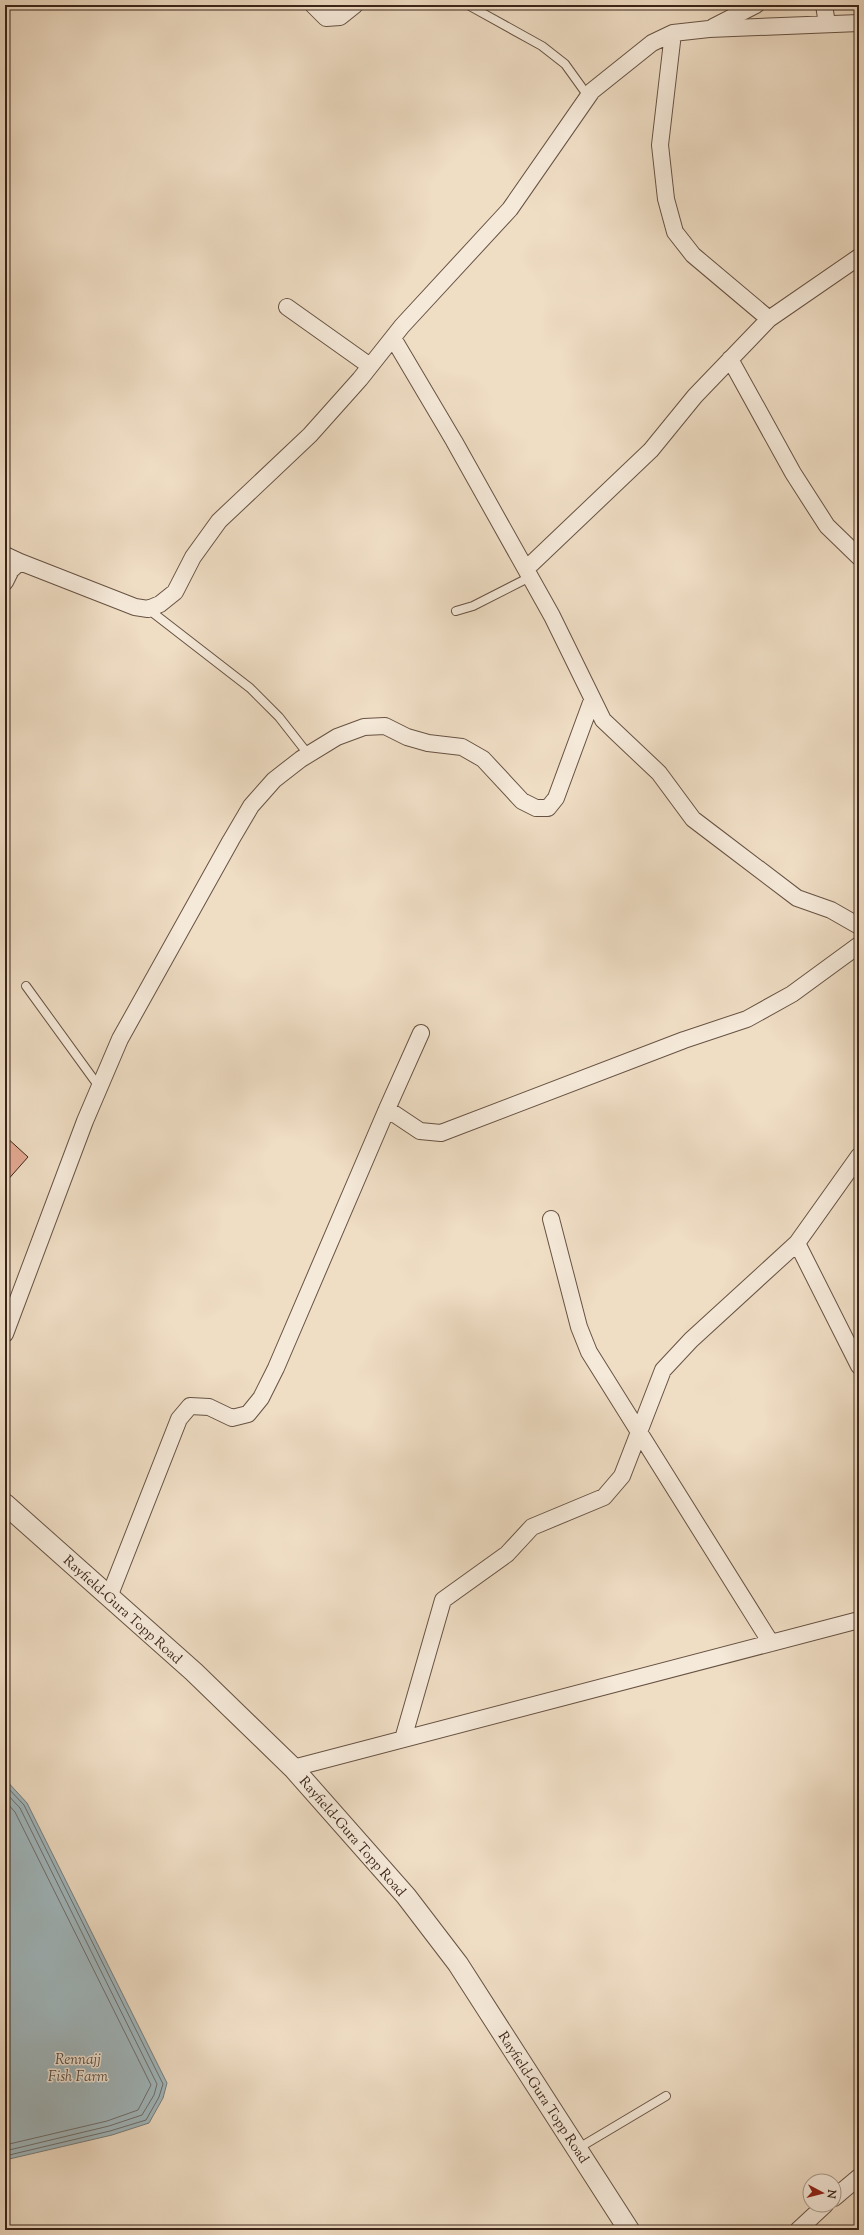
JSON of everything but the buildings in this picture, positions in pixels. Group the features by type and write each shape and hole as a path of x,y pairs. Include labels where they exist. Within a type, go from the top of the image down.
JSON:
{"street":[{"path":"314,5 326,18 340,17 355,5"},
{"path":"708,29 756,5"},
{"path":"824,5 827,24"},
{"path":"5,555 135,607 148,609 160,604 175,592 193,557 219,521 310,435 393,338 510,209 592,91 652,44 673,33 708,29 859,23"},
{"path":"673,33 660,145 666,199 675,232 693,255 769,319"},
{"path":"528,573 651,450 694,396 769,319 859,257"},
{"path":"287,307 370,366"},
{"path":"393,338 528,573 579,668 592,700 603,720 659,773 694,818 797,898 831,910 859,926"},
{"path":"730,359 793,473 827,526 859,557"},
{"path":"5,582 11,570 20,562"},
{"path":"5,1334 82,1128 120,1039 251,806 274,780 308,754 337,737 364,727 385,726 407,737 428,743 462,747 483,759 522,801 536,808 548,808 556,798 592,700"},
{"path":"387,1109 420,1131 441,1133 684,1040 747,1019 792,994 859,944"},
{"path":"109,1597 179,1419 190,1406 209,1407 232,1418 248,1414 261,1398 276,1368 421,1033"},
{"path":"403,1739 443,1600 507,1554 532,1527 604,1497 622,1476 663,1370 691,1340 796,1243 859,1156"},
{"path":"551,1219 579,1327 589,1352 771,1643"},
{"path":"796,1243 859,1366"},
{"name":"Rayfield-Gura Topp Road","path":"5,1504 194,1672 293,1768 406,1896 458,1964 629,2230"},
{"path":"293,1768 859,1620"},
{"path":"842,2191 859,2177"},
{"path":"798,2230 816,2213"}],"lane":[{"path":"468,5 542,46 565,64 588,96"},
{"path":"456,611 484,601 528,573"},
{"path":"148,609 250,688 279,717 308,754"},
{"path":"26,986 100,1088"},
{"path":"577,2149 666,2096"}],"water":[{"name":"Rennajj Fish Farm","path":"5,1779 27,1803 167,2083 163,2098 149,2123 112,2135 5,2160"}]}
